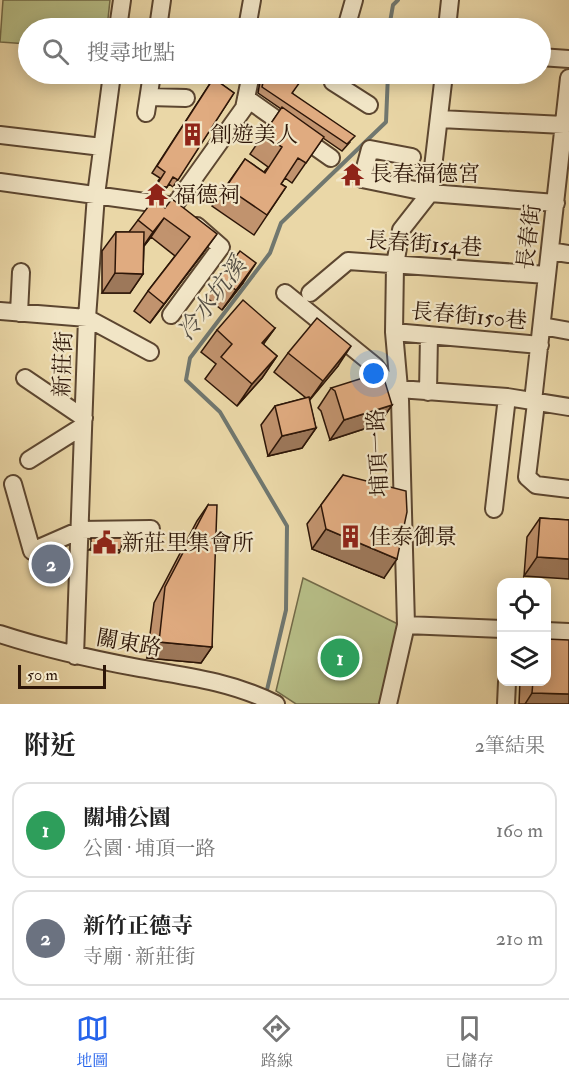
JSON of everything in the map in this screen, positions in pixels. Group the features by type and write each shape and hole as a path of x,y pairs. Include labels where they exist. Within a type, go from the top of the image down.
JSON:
{"street":[{"path":"119,18 122,0"},
{"path":"159,18 162,0"},
{"path":"249,18 252,0"},
{"path":"349,18 354,0"},
{"path":"448,18 450,0"},
{"path":"551,58 569,59"},
{"name":"長春街","path":"569,78 527,477 536,485 569,489"},
{"name":"新莊街","path":"75,656 87,318 96,195 111,84"},
{"path":"151,84 148,105 186,98"},
{"path":"174,206 244,108 249,84"},
{"path":"336,84 369,105"},
{"path":"443,84 430,193 401,230 394,265 394,332 400,395 428,392 507,397 569,407"},
{"path":"246,98 332,158"},
{"path":"440,119 564,125"},
{"path":"0,135 102,147"},
{"path":"412,157 370,149 362,179 430,193 556,203"},
{"path":"0,182 174,206 226,250 171,315"},
{"path":"550,251 569,255"},
{"name":"長春街154巷","path":"310,292 348,261 547,275"},
{"path":"19,313 21,272"},
{"name":"埔頂一路","path":"285,293 375,366 400,395 406,624 388,704"},
{"path":"0,311 87,318 150,352"},
{"path":"542,326 569,331"},
{"name":"長春街150巷","path":"394,332 540,345"},
{"path":"428,392 429,335"},
{"path":"25,378 84,422 29,460"},
{"path":"494,509 507,397"},
{"path":"14,484 32,551 80,530 151,529"},
{"path":"406,624 497,629"},
{"path":"551,631 569,632"},
{"name":"關東路","path":"0,634 75,656 224,683 252,692 275,704"},
{"path":"506,704 507,686"}],"green space":[{"path":"3,0 110,0 108,18 18,18 18,43 0,42"},
{"path":"303,578 402,626 385,704 296,704 276,691"}],"building":[{"name":"創遊美人","path":"210,84 222,84 234,93 178,180 173,177 167,187 156,186 165,172 157,166"},
{"path":"263,84 298,84 292,93 355,136 347,144 262,87"},
{"path":"282,107 324,137 306,163 298,158 281,184 286,187 267,215 226,187 245,159 265,173 282,147 263,135"},
{"path":"154,199 165,208 172,199 217,234 164,304 148,291 190,237 164,218 153,232 138,220"},
{"path":"116,232 144,232 143,274 115,273"},
{"path":"240,251 256,263 236,290 219,278"},
{"path":"243,300 275,328 262,343 277,356 252,384 221,357 232,344 217,330"},
{"path":"317,318 351,346 323,381 288,353"},
{"path":"382,372 392,405 344,420 335,391 331,388"},
{"path":"309,397 316,428 282,436 275,406"},
{"path":"343,475 406,491 407,512 397,559 326,529 321,505"},
{"path":"208,505 217,505 212,647 159,642 165,587"},
{"path":"540,518 569,520 569,559 537,557"},
{"path":"91,538 122,538 121,550 91,548"},
{"path":"63,548 69,564 42,575 36,559"},
{"path":"551,639 569,640 569,694 532,693 533,686 551,686"}],"waterway":[{"name":"冷水坑溪","path":"391,18 393,5 398,0"},
{"name":"冷水坑溪","path":"266,694 286,610 287,526 220,412 186,380 190,358 270,253 281,223 386,122 388,84"}],"place":[{"name":"創遊美人","path":"192,135"},
{"name":"長春福德宮","path":"352,174"},
{"name":"福德祠","path":"156,195"},
{"name":"佳泰御景","path":"351,537"},
{"name":"新莊里集會所","path":"104,543"},
{"name":"新竹正德寺","path":"51,564"},
{"name":"關埔公園","path":"340,658"}]}
